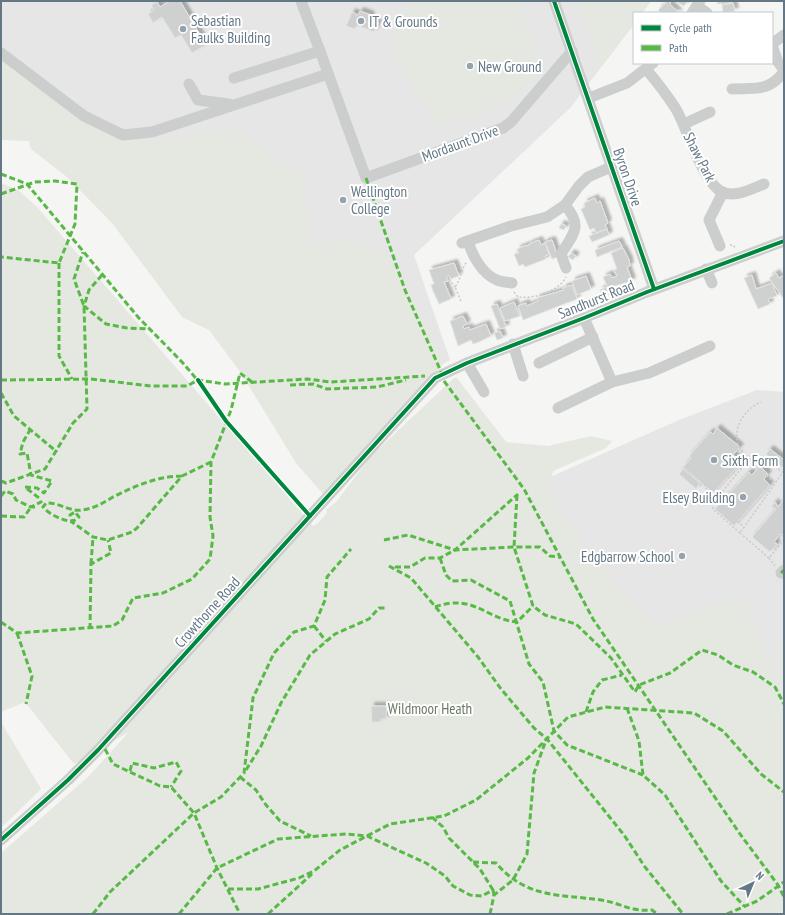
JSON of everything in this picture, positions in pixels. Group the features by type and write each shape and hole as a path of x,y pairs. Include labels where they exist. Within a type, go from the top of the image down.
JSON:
{"street":[{"path":"1,53 84,116 123,135 152,132 328,74 301,1"},
{"name":"Byron Drive","path":"554,1 589,98 611,167 654,289"},
{"path":"696,7 705,12"},
{"path":"773,43 784,35"},
{"path":"732,89 764,87 776,82 784,71 778,62 773,47"},
{"path":"234,78 320,51"},
{"name":"Mordaunt Drive","path":"328,74 366,178 504,128 511,122 572,51"},
{"path":"589,98 627,83 649,66"},
{"name":"Shaw Park","path":"649,66 684,124 690,141 707,174 717,188 723,192 738,193 764,184"},
{"path":"189,84 198,100 233,105"},
{"name":"Shaw Park","path":"684,124 710,112"},
{"path":"510,282 497,280 488,274 472,256 465,242 511,226 547,217 565,205 579,186 588,177 611,167"},
{"path":"720,246 709,220 723,192"},
{"path":"565,205 575,217 576,228 562,254 566,268"},
{"name":"Sandhurst Road","path":"423,391 442,374 466,363 706,269 784,241"},
{"path":"706,269 712,283"},
{"path":"584,318 612,382"},
{"path":"539,363 593,337"},
{"path":"513,344 523,376"},
{"path":"558,408 612,382 649,373 710,346"},
{"path":"466,363 484,392"},
{"name":"Crowthorne Road","path":"1,840 68,780 98,750 318,513 423,391"}],"path":[{"path":"448,290 455,287 462,274 463,267 472,256"},
{"path":"510,282 518,297 526,298 553,290 562,283 568,274 566,268"},
{"path":"447,276 455,287 461,301"},
{"path":"757,469 743,452 737,438 738,425 752,406 761,402"},
{"path":"737,451 743,452"},
{"path":"740,533 784,472 768,462 749,459"},
{"path":"713,503 749,459"},
{"path":"733,472 736,475"},
{"path":"766,476 776,483"},
{"path":"704,484 713,503 713,508 769,558 784,539 780,535"},
{"path":"738,521 744,528"}],"shaded area":[{"name":"Wellington College","path":"1,1 651,1 643,12 633,12 633,25 571,107 414,255 450,360 438,366 139,145 1,140"},
{"name":"Edgbarrow School","path":"757,390 784,392 784,688 663,682 532,485 679,420"}],"green space":[{"name":"New Ground","path":"419,1 518,1 539,58 541,76 531,85 507,101 467,118 440,123 434,118 404,74 390,47 400,21 408,9"},
{"path":"576,1 651,1 643,12 633,12 633,25 602,66"},
{"path":"1,47 133,141 160,142 232,128 304,179 310,245 342,238 393,260 445,362 323,494 296,463 241,373 209,330 182,317 112,223 67,177 31,149 29,141 1,139"},
{"name":"Wildmoor Heath","path":"1,183 18,190 37,207 313,526 318,523 327,513 326,510 337,501 370,457 454,378 457,378 506,442 548,446 591,436 612,441 606,448 553,471 548,491 578,536 633,606 652,621 672,624 725,599 748,600 751,625 784,682 784,914 1,914 1,853 88,777 129,732 74,764 25,702 1,712"},
{"path":"784,642 784,666 773,649"},
{"path":"1,722 41,789 1,828"}],"building":[{"name":"Sebastian Faulks Building","path":"170,1 180,1 206,45 192,53 181,35 175,38 162,17 153,23 148,14 154,10 151,5 157,2 160,7"},
{"path":"668,1 678,12 660,12 658,10"},
{"path":"675,1 688,1 684,6"},
{"path":"717,1 733,2 722,5 721,3 718,4"},
{"path":"733,3 735,11 723,12 722,5"},
{"name":"IT & Grounds","path":"360,11 371,15 370,19 378,23 374,32 357,25 355,29 346,26 352,12 358,15"},
{"path":"595,198 597,203 600,201 608,223 605,225 607,229 596,233 594,228 590,230 581,209 585,207 584,203"},
{"path":"561,224 566,226 564,230 559,228"},
{"path":"607,229 609,235 592,242 589,236"},
{"path":"539,240 541,245 545,243 549,254 545,256 546,259 525,267 523,264 519,266 514,254 519,253 517,249 527,245 528,246 529,244"},
{"path":"552,240 558,257 552,259 545,242"},
{"path":"619,241 622,247 597,257 595,250"},
{"path":"623,248 629,260 630,266 627,267 632,281 608,288 603,277 610,274 612,278 617,276 614,270 617,269 611,253"},
{"path":"571,253 576,256 573,260 568,257"},
{"path":"454,263 459,276 450,279 449,275 446,276 448,281 444,282 451,299 439,304 431,285 434,284 429,270"},
{"path":"776,273 779,278 784,275 783,298 769,278"},
{"path":"752,275 756,289 772,283 777,296 768,299 770,304 758,309 744,278"},
{"path":"586,276 591,289 577,295 572,281"},
{"path":"572,285 577,299 523,320 518,306 526,303 527,306 538,301 537,298 564,290 563,288"},
{"path":"606,287 609,294 603,296 600,290"},
{"path":"514,302 520,316 505,321 500,308"},
{"path":"497,304 506,327 500,329 491,306"},
{"path":"463,316 467,324 463,326 464,329 469,327 470,330 486,324 491,336 473,344 471,340 458,346 450,321"},
{"path":"500,331 503,338 497,340 494,333"},
{"name":"Sixth Form","path":"717,428 740,447 733,455 742,462 713,493 683,467 691,458 689,456 710,432 713,434"},
{"path":"770,449 784,460 783,468 766,454"},
{"name":"Elsey Building","path":"760,466 768,474 764,479 770,485 734,526 715,509 749,472 752,475"},
{"path":"683,469 700,483 696,489 679,474"},
{"path":"784,499 784,535 780,534 774,542 777,544 770,552 752,537 776,509 771,507 775,502 778,507"},
{"path":"371,706 387,706 386,719 381,719 381,722 372,722"}],"marked path":[{"path":"1,174 27,184 138,317 182,362 200,383"},
{"path":"366,178 405,290 442,374"},
{"path":"1,194 35,182 55,181 77,184 75,224 59,263 1,257"},
{"path":"1,481 6,483 45,469 73,423 87,409 84,306 74,279 83,252"},
{"path":"59,263 59,356 72,379"},
{"path":"102,275 89,290 84,306 106,324 127,328 150,329"},
{"path":"1,622 17,633 113,626 122,620 133,598 163,593 192,579 210,559 213,536 210,517 211,462 231,410 240,373 252,382"},
{"path":"1,380 91,379 151,386 187,386 198,380 225,384 307,379 331,382 425,376"},
{"path":"290,385 313,384 327,389 377,387 406,380"},
{"path":"444,381 524,489 593,619 740,834 778,885 784,897"},
{"path":"1,393 14,416 57,452"},
{"path":"25,487 37,488 44,493 52,481 31,475 27,453 20,454 23,442 30,430"},
{"path":"182,476 173,476 147,482 86,509 73,510 50,503 46,503 43,507 53,515 72,522 79,517 75,512 70,515 72,522 93,537 108,540 132,532 182,476 211,462"},
{"path":"1,496 5,491 13,494 16,500 31,507 41,502 39,498 26,488"},
{"path":"384,540 408,535 455,550 518,494"},
{"path":"517,495 514,547 533,606 545,615 576,624 611,658 635,692 639,685 670,673 702,650 718,655 733,665 753,672 775,687 784,704"},
{"path":"1,516 24,517 31,507 35,507"},
{"path":"91,564 93,537"},
{"path":"90,629 91,564 111,553 108,540"},
{"path":"395,567 410,567 425,558 440,558 455,550 540,547 550,556 561,557"},
{"path":"93,914 110,892 194,813 221,797 244,773 253,698 274,653 294,632 314,626 325,600 327,577 351,549"},
{"path":"440,558 446,575 452,581 471,580 510,601 529,664 543,682 554,731 567,745 643,775"},
{"path":"389,566 411,578 478,657 501,689 534,728 547,739 624,835 645,867 683,914"},
{"path":"781,573 784,570"},
{"path":"435,607 460,603 479,608 506,620 517,622 533,606"},
{"path":"246,770 261,746 281,703 310,655 335,634 369,619 379,608 387,608"},
{"path":"314,626 326,641"},
{"path":"17,633 32,676 26,704"},
{"path":"586,712 593,692 602,680 622,675"},
{"path":"228,889 258,889 299,878 314,871 340,850 390,824 444,816 476,800 528,758 568,717 605,707 694,713 723,731 761,774 784,792"},
{"path":"627,708 639,741 643,775 665,795 721,881 744,906"},
{"path":"490,914 494,895 513,880 527,854 534,773 545,743"},
{"path":"105,749 113,764 160,786 171,787 194,813 217,868 240,914"},
{"path":"130,771 132,763 154,768 176,762 181,771 171,787"},
{"path":"240,777 256,790 266,805 280,821 311,836"},
{"path":"432,817 443,827 449,838 480,869 493,890"},
{"path":"179,914 217,868 278,839 346,834 367,836 426,863 445,876 453,886 470,895 482,896 493,890 494,895"},
{"path":"473,862 496,863 508,875 520,883 544,893 608,901 631,909 652,910 657,914"},
{"path":"268,914 312,874"},
{"path":"727,914 757,901 784,882"}],"cycle path":[{"path":"554,1 654,289"},
{"path":"1,840 68,780 98,750 435,378 467,363 647,292 784,241"},
{"path":"198,380 226,421 310,516"}],"place":[{"name":"IT & Grounds","path":"361,21"},
{"name":"Sebastian Faulks Building","path":"183,29"},
{"name":"New Ground","path":"470,66"},
{"name":"Wellington College","path":"343,200"},
{"name":"Sixth Form","path":"714,460"},
{"name":"Elsey Building","path":"743,497"},
{"name":"Edgbarrow School","path":"682,556"}]}
